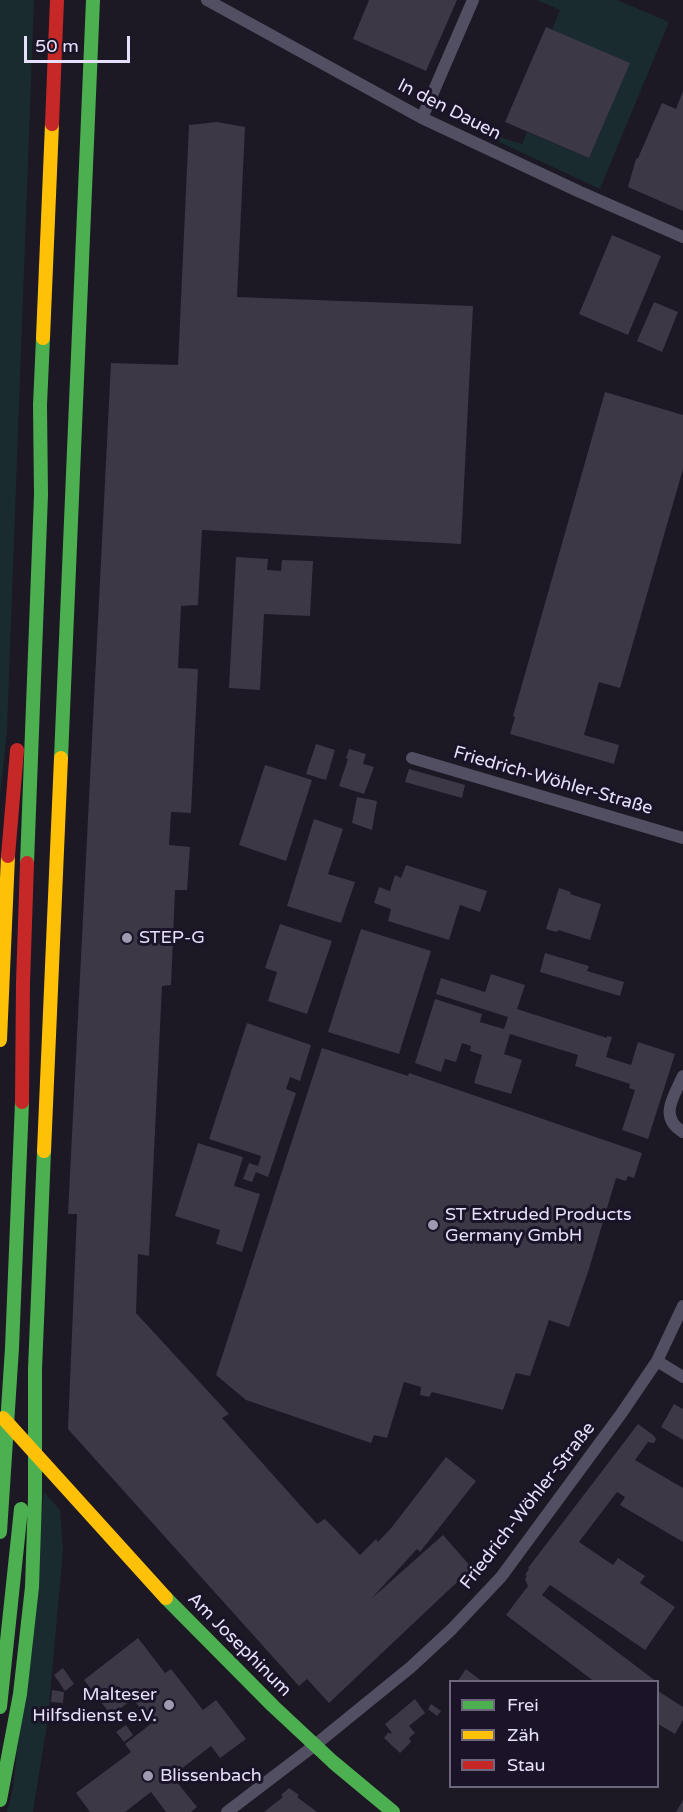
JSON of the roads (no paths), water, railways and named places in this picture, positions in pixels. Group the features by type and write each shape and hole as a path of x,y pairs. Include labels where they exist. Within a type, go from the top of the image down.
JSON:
{"main road":[{"path":"0,1532 19,1183 24,1042 23,983 41,495 40,405 57,0"},
{"path":"0,1800 20,1692 30,1617 35,1516 35,1369 93,0"},
{"path":"0,1040 9,835 19,727 30,439 40,405"},
{"path":"2,1250 10,1171 17,1008 23,983"},
{"path":"0,1707 35,1369"},
{"name":"Am Josephinum","path":"0,1414 69,1492 247,1681 315,1745 393,1812"}],"street":[{"name":"In den Dauen","path":"207,0 422,118 570,188 683,237"},
{"path":"422,118 473,0"},
{"name":"Friedrich-Wöhler-Straße","path":"412,758 683,838"},
{"path":"683,1076 669,1112 671,1122 683,1132"},
{"name":"Friedrich-Wöhler-Straße","path":"227,1812 315,1745 411,1666 452,1629 501,1576 621,1414 657,1361 683,1306"},
{"path":"657,1361 683,1377"}],"place":[{"name":"STEP-G","path":"127,938"},
{"name":"ST Extruded Products Germany GmbH","path":"433,1225"},
{"name":"Malteser Hilfsdienst e.V.","path":"169,1705"},
{"name":"Blissenbach","path":"148,1776"}]}
